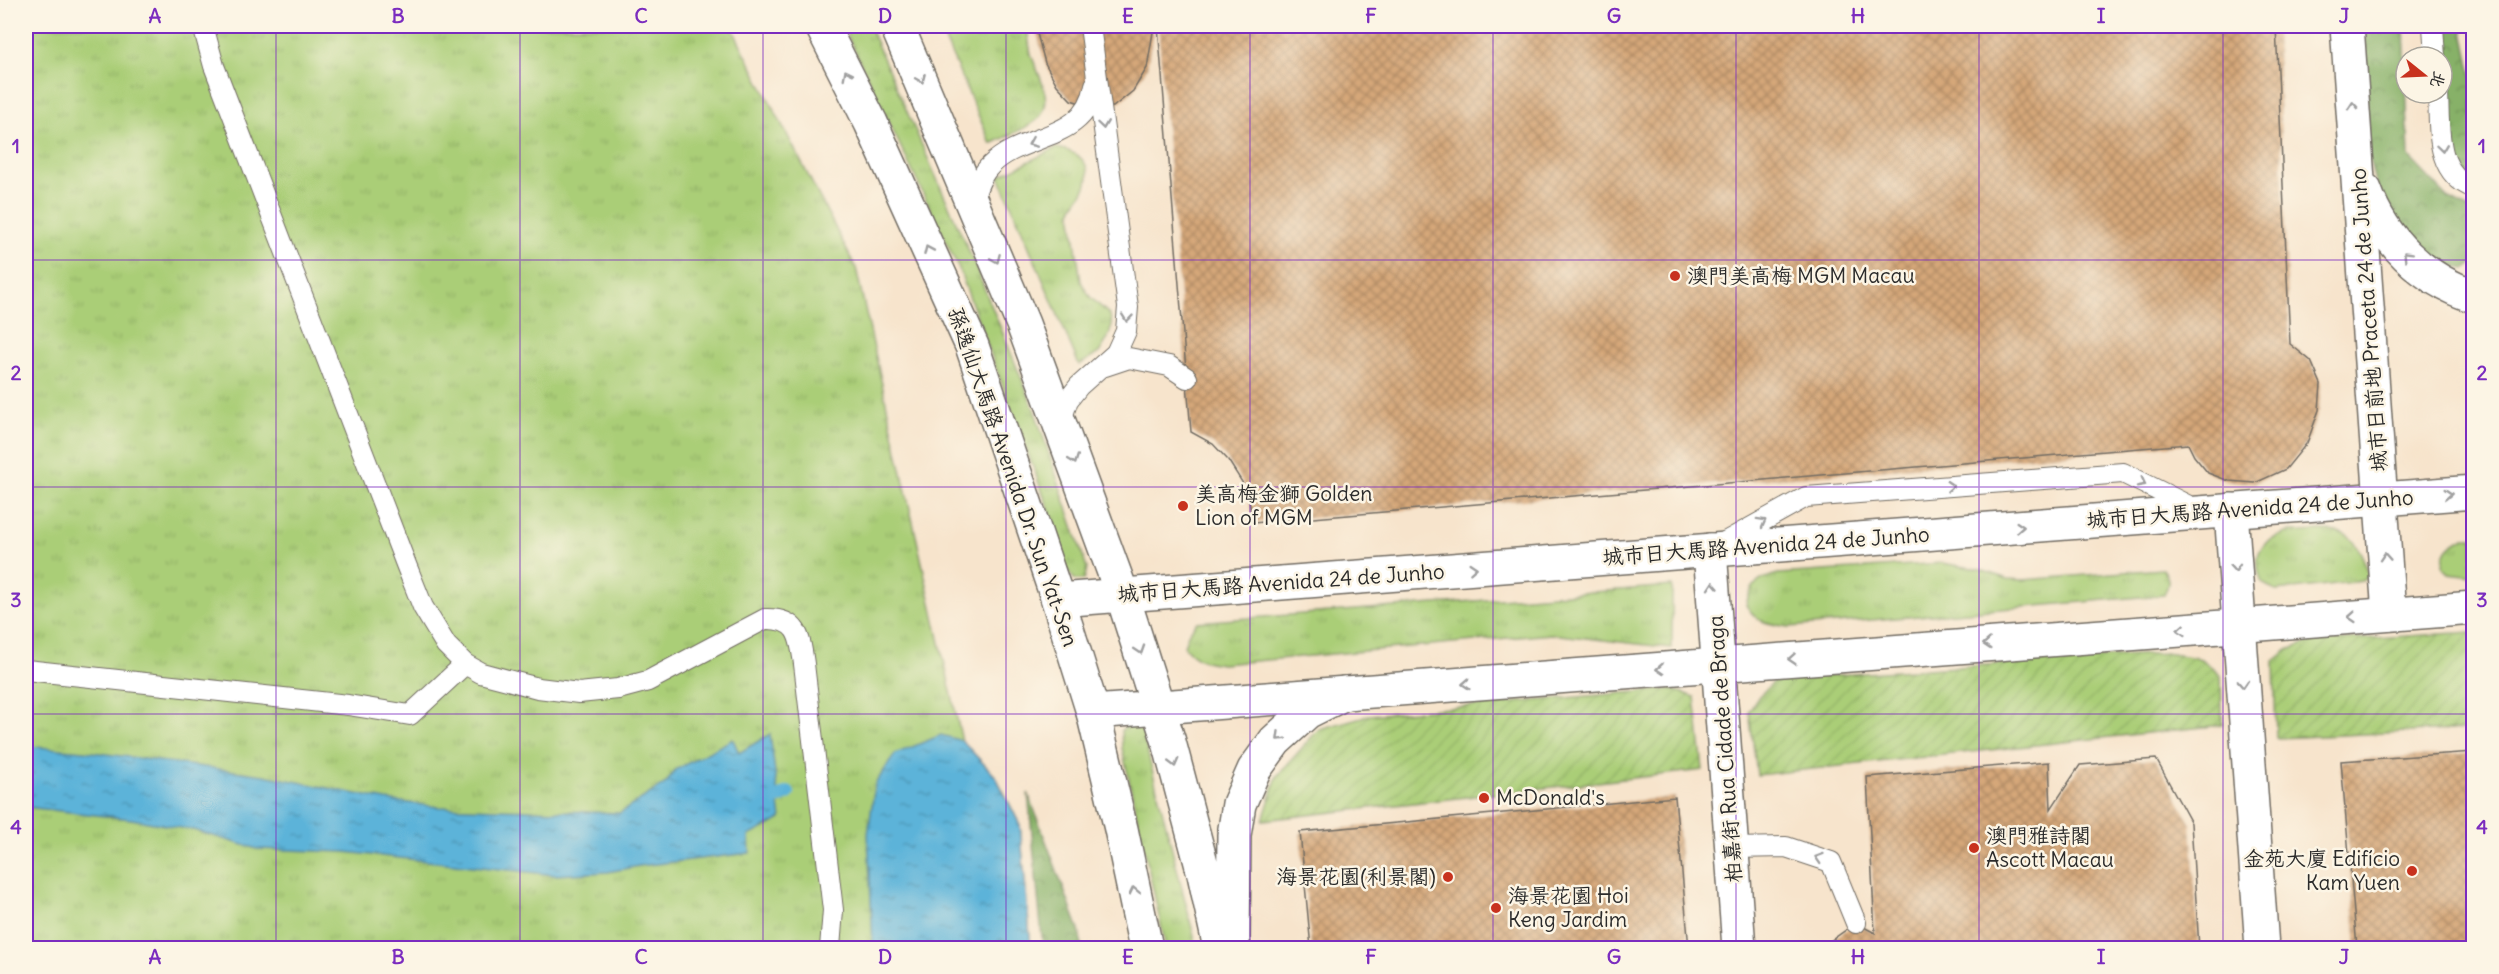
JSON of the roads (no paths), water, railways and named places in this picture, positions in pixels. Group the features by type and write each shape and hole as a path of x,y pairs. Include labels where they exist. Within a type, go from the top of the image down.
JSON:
{"main road":[{"name":"孫逸仙大馬路 Avenida Dr. Sun Yat-Sen","path":"822,26 871,123 972,346 1058,600 1093,712 1146,948"},
{"path":"897,26 1023,324 1122,594 1158,707 1204,874 1220,948"},
{"name":"城市日前地 Praceta 24 de Junho","path":"2347,26 2389,614"},
{"path":"2356,152 2362,180 2372,207 2387,232 2415,263 2464,285"},
{"name":"城市日大馬路 Avenida 24 de Junho","path":"1058,600 2474,492"},
{"path":"2217,512 2239,625 2261,948"},
{"name":"柏嘉街 Rua Cidade de Braga","path":"1710,550 1739,948"},
{"path":"1093,712 2474,608"},
{"path":"1233,948 1234,835 1239,804 1254,770 1275,741 1308,712 1346,693"}],"lane":[{"path":"203,26 214,66 423,607 447,645 465,664 481,673 538,688 579,693 618,689 648,681 765,619 779,618 794,626 801,643 804,664 833,910 830,948"},
{"path":"1060,423 1068,400 1116,353 1126,331 1128,307 1090,26"},
{"path":"2433,26 2434,45"},
{"path":"972,202 978,184 990,165 1013,151 1075,122 1093,100 1097,76"},
{"path":"2439,105 2443,158 2455,177 2474,188"},
{"path":"1104,366 1130,358 1169,366 1187,378"},
{"path":"1710,550 1806,498 2123,473 2217,512"},
{"path":"26,669 348,705 410,715 465,664"},
{"path":"1732,848 1786,847 1832,862 1856,923"}],"water":[{"path":"770,734 781,819 749,836 750,853 639,866 608,872 555,875 345,852 257,849 193,830 131,819 26,807 26,746 84,751 264,775 386,800 439,807 620,813 666,783 675,770 733,739 739,753"},
{"path":"941,735 962,741 996,777 1020,825 1031,948 873,948 868,834 875,784 895,754"}],"waterway":[{"path":"762,805 788,793"}],"place":[{"name":"澳門美高梅 MGM Macau","path":"1675,276"},
{"name":"美高梅金獅 Golden Lion of MGM","path":"1183,506"},
{"name":"McDonald's","path":"1484,798"},
{"name":"澳門雅詩閣 Ascott Macau","path":"1974,848"},
{"name":"金苑大廈 Edifício Kam Yuen","path":"2412,871"},
{"name":"海景花園(利景閣)","path":"1448,877"},
{"name":"海景花園 Hoi Keng Jardim","path":"1496,908"}]}
